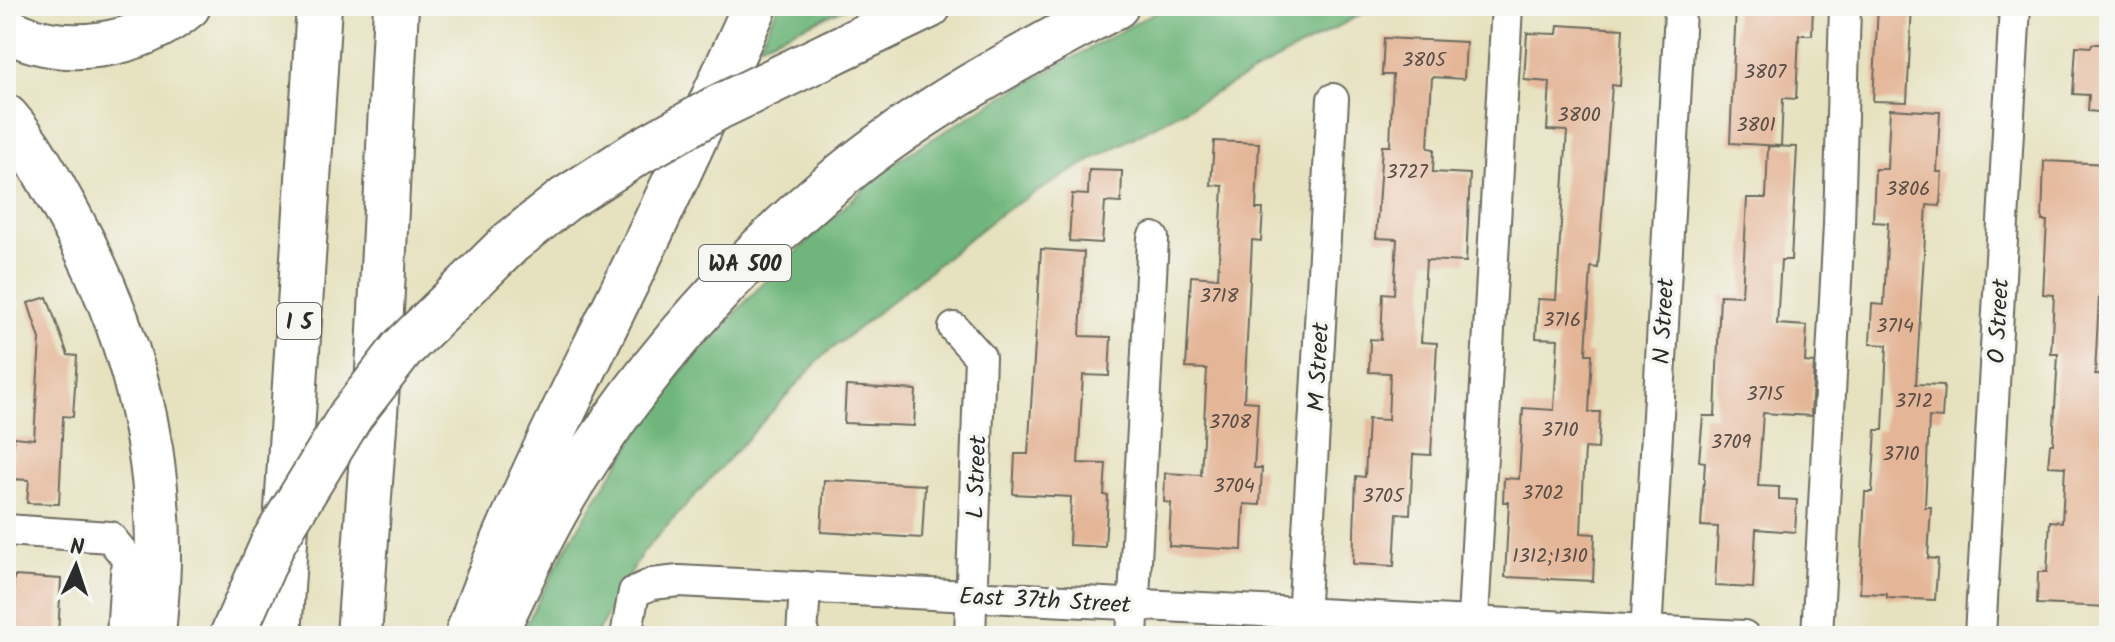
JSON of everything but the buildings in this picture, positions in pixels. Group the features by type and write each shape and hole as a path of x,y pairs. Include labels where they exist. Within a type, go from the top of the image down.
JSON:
{"highway":[{"path":"6,29 14,34 61,45 95,45 154,29 188,6"},
{"name":"I 5","path":"279,636 319,6"},
{"path":"359,636 378,371 396,6"},
{"path":"467,636 493,562 676,182 755,6"},
{"path":"232,636 274,541 351,415 403,348 510,243 564,200 634,155 717,108 929,6"},
{"name":"WA 500","path":"493,636 581,468 652,369 754,253 843,174 917,121 1017,59 1116,6"},
{"path":"6,117 46,175 94,261 122,328 136,374 147,419 158,519 153,636"}],"street":[{"path":"1473,629 1507,6"},
{"name":"N Street","path":"1646,633 1678,6"},
{"path":"1817,636 1839,225 1845,6"},
{"name":"O Street","path":"1980,636 2015,6"},
{"name":"M Street","path":"1303,625 1333,99"},
{"path":"1132,636 1153,238"},
{"name":"L Street","path":"954,328 980,357 970,636"},
{"path":"6,530 110,537 127,558 122,636"},
{"name":"East 37th Street","path":"626,636 634,592 652,584 679,581 1133,604 1303,625 1744,636"},
{"path":"802,636 805,587"}],"green space":[{"path":"778,6 851,6 759,45"},
{"path":"1166,6 1376,6 1088,162 1001,213 822,357 642,553 595,636 520,636 570,541 666,388 764,282 888,166 988,105"}]}
